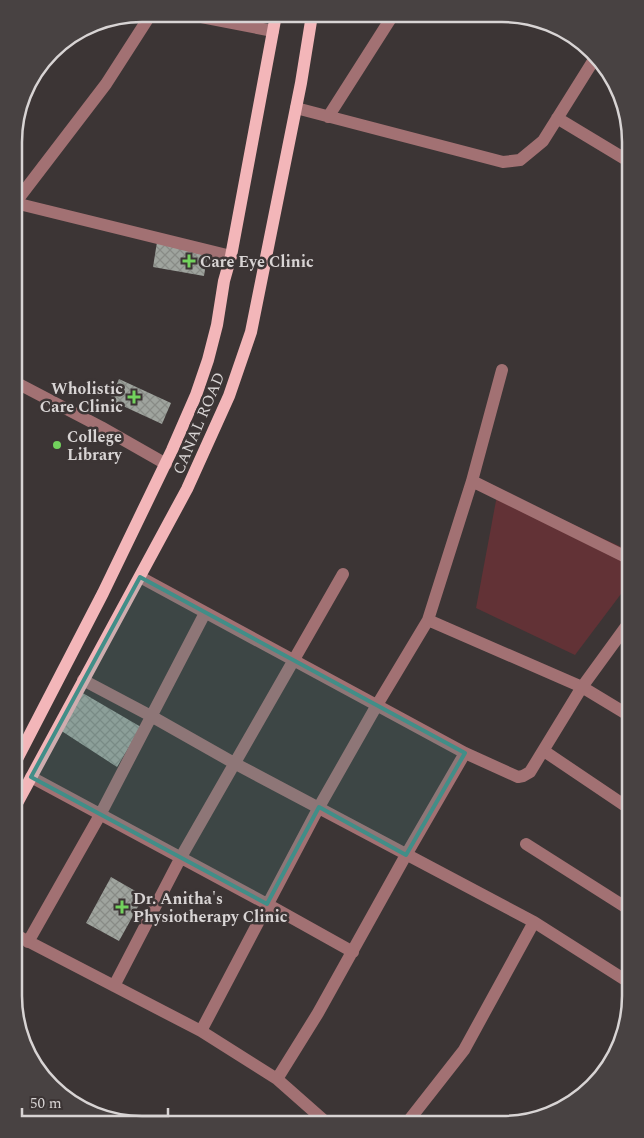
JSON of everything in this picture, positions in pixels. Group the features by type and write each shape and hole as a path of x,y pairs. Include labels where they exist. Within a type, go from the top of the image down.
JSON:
{"main road":[{"name":"CANAL ROAD","path":"22,749 166,464 196,395 217,325 275,22"},
{"name":"CANAL ROAD","path":"22,793 187,489 229,396 251,332 301,83 311,22"}],"street":[{"path":"22,194 106,84 147,22"},
{"path":"227,22 273,31"},
{"path":"328,116 388,22"},
{"path":"296,108 504,162 520,160 543,141 591,62"},
{"path":"557,118 622,157"},
{"path":"22,205 231,256"},
{"path":"201,1031 319,807 428,620 472,481 502,370"},
{"path":"22,386 101,427 166,464"},
{"path":"472,481 622,555"},
{"path":"114,986 181,857 342,574"},
{"path":"140,577 465,752 518,777 530,772 582,687 621,633"},
{"path":"28,942 100,815 205,613"},
{"path":"428,620 582,687 621,711"},
{"path":"83,680 234,763 534,922 621,978"},
{"path":"544,751 621,803"},
{"path":"278,1079 318,1014 465,752"},
{"path":"31,777 353,952"},
{"path":"526,844 621,904"},
{"path":"412,1116 464,1050 534,922"},
{"path":"22,939 201,1031 278,1079 319,1116"}],"highlighted area":[{"path":"140,577 465,753 406,855 319,807 267,904 31,777"}],"shaded area":[{"path":"498,490 622,547 621,593 575,655 476,608"}],"building":[{"path":"157,242 208,251 204,276 153,267"},
{"path":"119,379 171,403 162,424 110,400"},
{"path":"81,692 141,727 117,767 60,730"},
{"path":"111,877 144,896 119,941 86,923"}],"place":[{"name":"Care Eye Clinic","path":"189,261"},
{"name":"Wholistic Care Clinic","path":"134,397"},
{"name":"College Library","path":"57,445"},
{"name":"Dr. Anitha's Physiotherapy Clinic","path":"122,907"}]}
